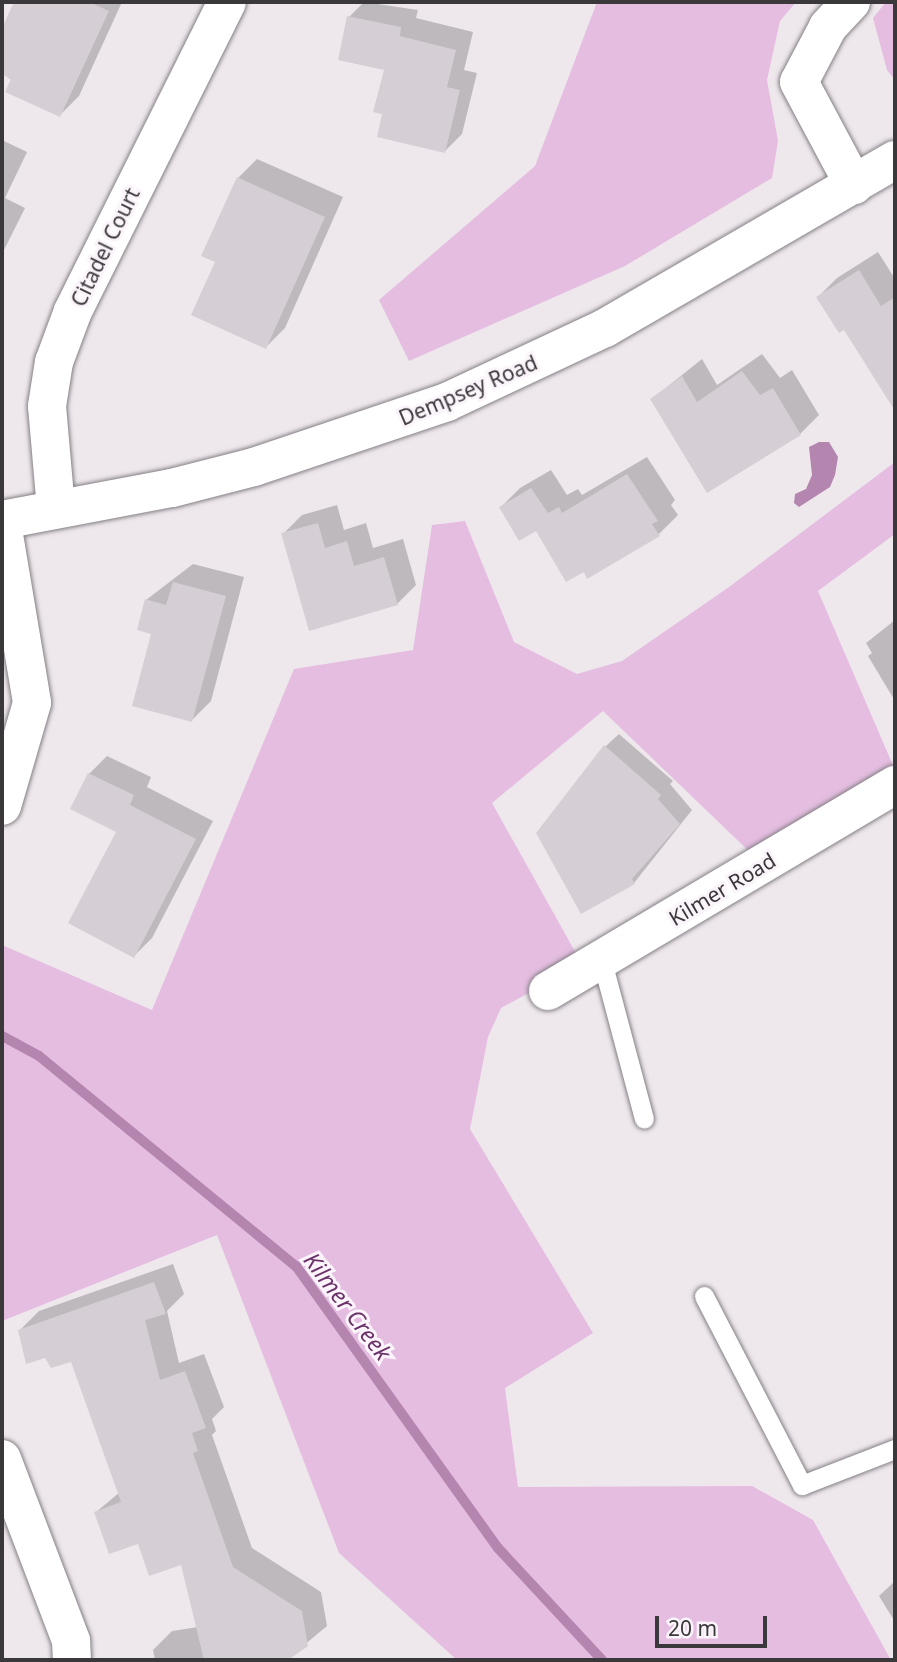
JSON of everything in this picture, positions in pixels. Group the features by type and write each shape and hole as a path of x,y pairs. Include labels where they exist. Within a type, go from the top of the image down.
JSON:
{"street":[{"name":"Citadel Court","path":"56,509 47,406 54,362 73,311 227,2"},
{"path":"851,2 828,27 799,82 854,185"},
{"name":"Dempsey Road","path":"2,522 254,467 447,402 605,328 895,160"},
{"path":"2,522 32,703 2,806"},
{"name":"Kilmer Road","path":"548,991 895,785"},
{"path":"2,1459 71,1641 72,1660"}],"lane":[{"path":"602,961 644,1119"},
{"path":"704,1296 802,1485 895,1449"}],"shaded area":[{"path":"597,2 796,2 780,21 767,80 778,141 772,178 625,266 409,361 379,300 535,166"},
{"path":"886,2 895,2 895,80 887,70 873,18"},
{"path":"819,442 829,442 838,457 835,475 830,487 799,507 794,503 795,494 806,489 812,475 809,447"},
{"path":"895,462 895,534 818,591 895,770 756,858 603,711 492,803 582,964 501,1008 488,1037 470,1129 593,1333 505,1388 518,1487 752,1486 813,1520 891,1660 457,1660 339,1553 217,1235 2,1321 2,945 152,1010 294,669 413,650 432,525 465,521 514,642 577,674 622,661 729,587"}],"building":[{"path":"14,2 89,2 109,11 60,117 5,92 11,79 2,74 2,28"},
{"path":"347,16 401,27 400,36 456,50 447,87 460,90 445,153 377,137 382,114 373,112 384,70 338,60"},
{"path":"237,177 325,217 266,349 191,315 215,262 201,256"},
{"path":"859,270 881,306 895,297 895,411 844,330 839,333 816,297"},
{"path":"742,371 760,395 773,388 801,435 707,493 650,399 682,376 697,402"},
{"path":"627,474 658,521 652,524 660,536 587,579 584,572 566,582 536,531 519,541 499,507 531,488 548,513 559,507 562,513"},
{"path":"318,523 325,548 347,541 354,566 384,557 398,605 309,631 281,533"},
{"path":"173,582 226,596 192,722 132,706 151,634 137,630 145,599 166,605"},
{"path":"604,745 661,795 658,799 680,824 632,879 635,884 581,914 536,833"},
{"path":"88,773 134,795 130,805 196,839 134,958 68,923 116,832 70,809"},
{"path":"154,1282 166,1314 145,1320 160,1380 185,1371 206,1428 192,1433 198,1451 193,1453 233,1567 302,1611 308,1646 288,1660 204,1660 181,1565 149,1576 138,1544 109,1554 94,1512 121,1502 71,1362 51,1368 45,1358 26,1364 18,1330"}],"waterway":[{"name":"Kilmer Creek","path":"2,1036 39,1056 296,1266 498,1548 602,1660"}]}
